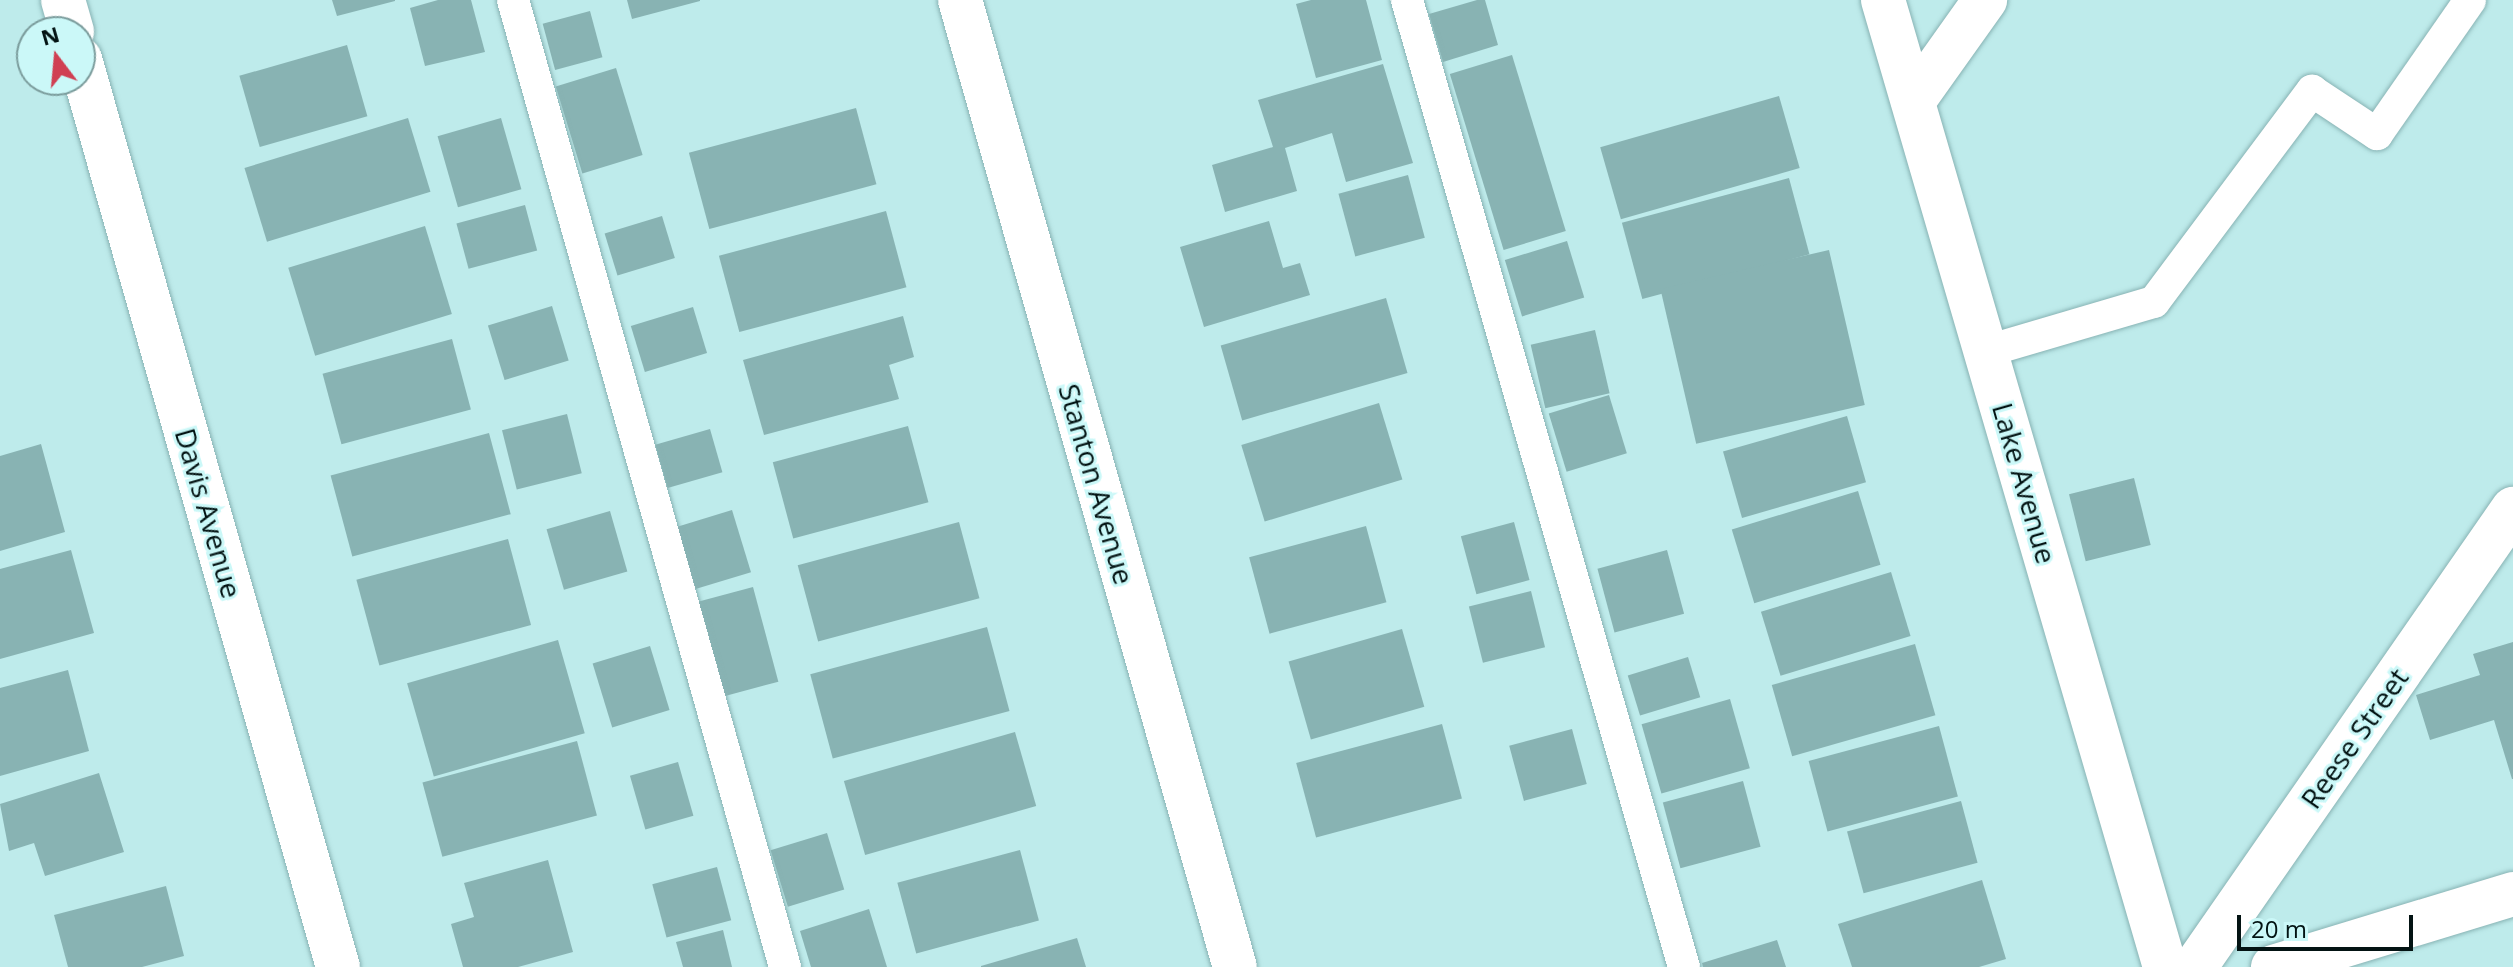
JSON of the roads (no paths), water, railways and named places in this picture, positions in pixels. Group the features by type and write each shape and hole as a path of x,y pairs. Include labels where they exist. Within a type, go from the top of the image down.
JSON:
{"street":[{"name":"Stanton Avenue","path":"960,0 1235,967"},
{"name":"Lake Avenue","path":"1883,0 2165,967"},
{"path":"1914,100 1985,0"},
{"name":"Davis Avenue","path":"91,96 338,967"},
{"name":"Reese Street","path":"2195,967 2513,509"},
{"path":"2273,967 2513,894"}],"lane":[{"path":"513,0 785,967"},
{"path":"1407,0 1684,967"},
{"path":"1987,351 2154,302 2312,91 2377,134 2470,0"}]}
